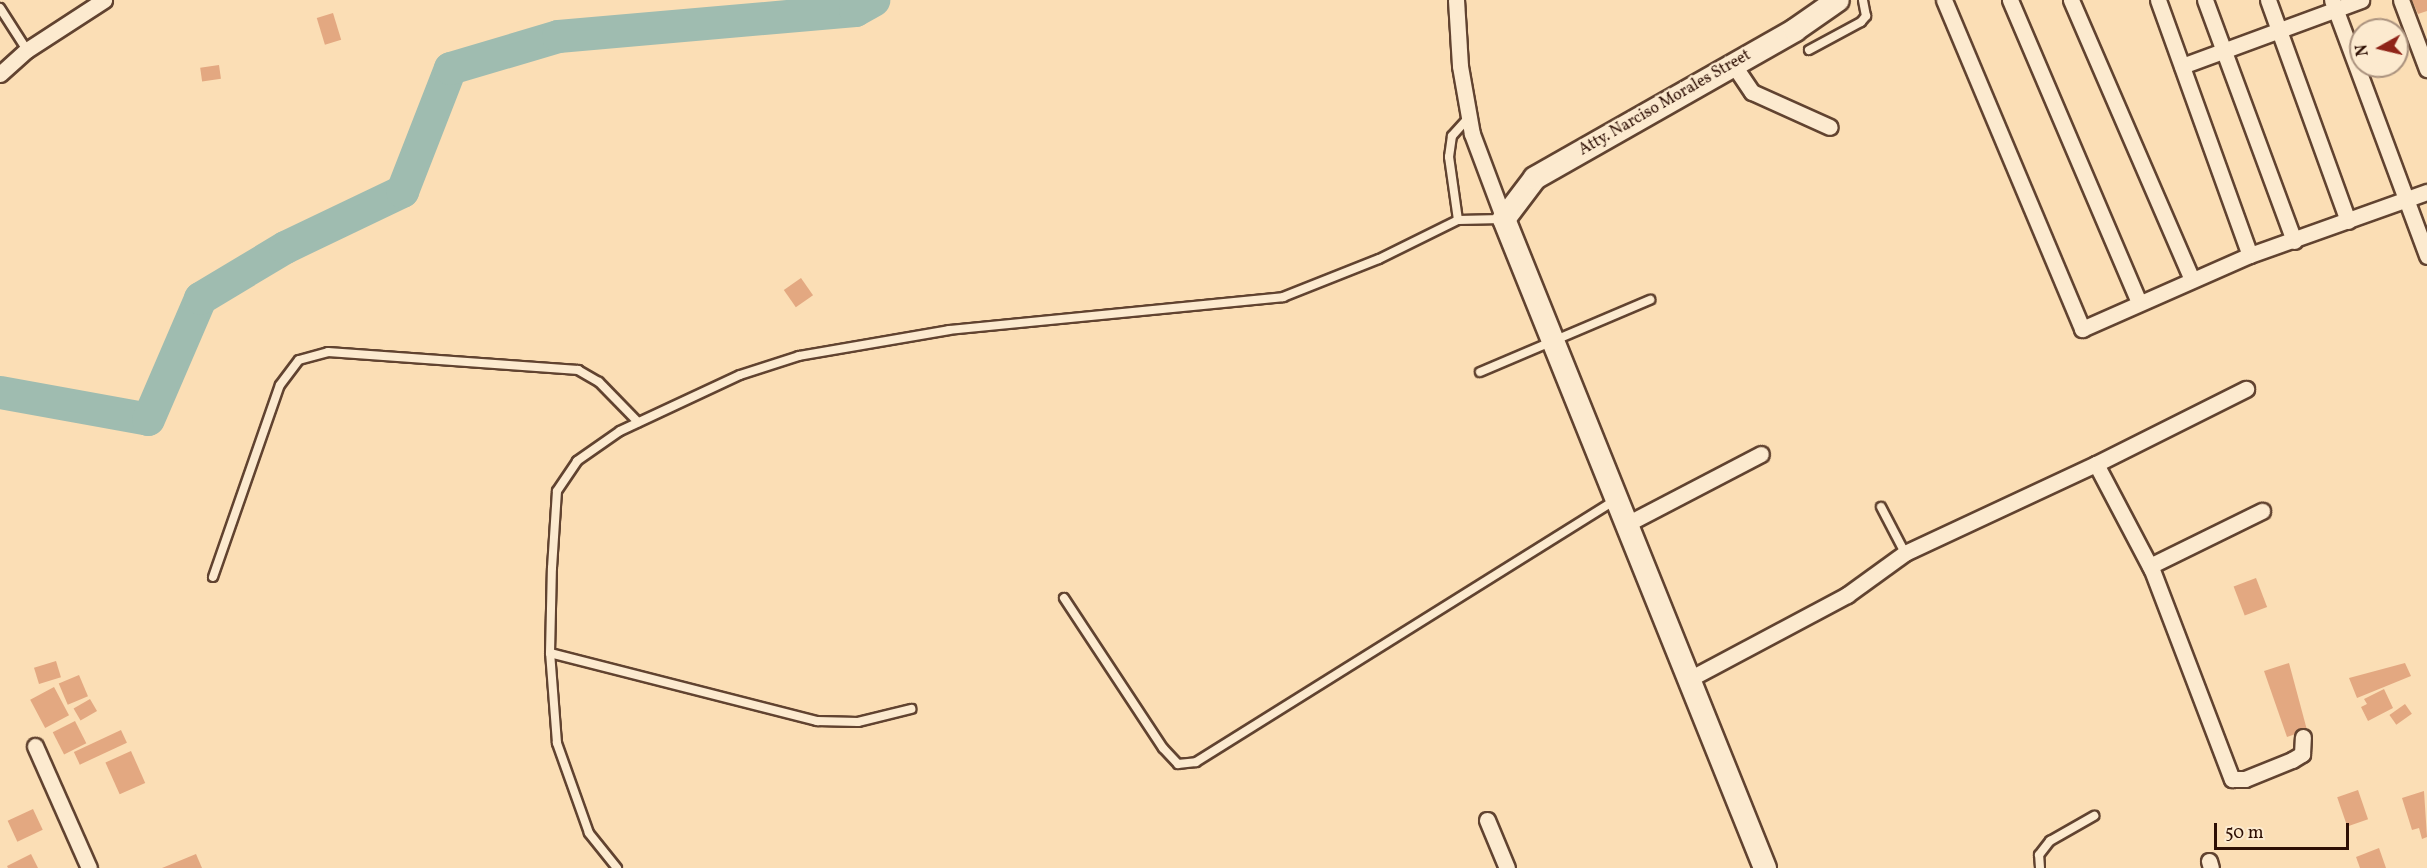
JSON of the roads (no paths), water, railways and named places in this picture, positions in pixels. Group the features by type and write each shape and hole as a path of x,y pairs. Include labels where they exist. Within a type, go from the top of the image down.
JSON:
{"street":[{"path":"0,74 27,50 104,0"},
{"path":"1456,0 1460,66 1470,117 1504,219 1691,678 1765,868"},
{"name":"Atty. Narciso Morales Street","path":"1504,219 1535,178 1733,64 1838,0"},
{"path":"1944,0 2082,329 2250,255 2427,192"},
{"path":"2010,0 2139,303"},
{"path":"2072,0 2192,279"},
{"path":"2158,0 2250,255"},
{"path":"2205,0 2294,241"},
{"path":"2268,0 2348,221"},
{"path":"2182,66 2279,30 2334,5 2361,0"},
{"path":"2401,0 2427,69"},
{"path":"2334,5 2427,255"},
{"path":"1733,64 1752,92 1830,127"},
{"path":"1691,678 1847,596 1905,553 2096,464 2246,389"},
{"path":"1627,524 1761,454"},
{"path":"2096,464 2150,566 2232,778 2245,779 2292,760 2302,754 2302,737"},
{"path":"2150,566 2262,511"},
{"path":"35,746 89,868"},
{"path":"1486,820 1507,868"}],"lane":[{"path":"1809,50 1861,22 1866,16 1863,0"},
{"path":"0,8 27,50"},
{"path":"1458,220 1449,157 1452,136 1470,117"},
{"path":"617,868 589,833 556,743 550,653 557,491 577,461 638,422 740,375 798,356 949,330 1283,297 1379,259 1458,220 1504,219"},
{"path":"1480,372 1650,300"},
{"path":"213,577 280,384 299,360 328,352 578,370 599,382 638,422"},
{"path":"1064,598 1163,748 1178,764 1196,762 1617,500"},
{"path":"1881,507 1905,553"},
{"path":"550,653 817,721 858,722 911,709"},
{"path":"2040,868 2039,855 2050,841 2094,816"}],"waterway":[{"path":"0,392 148,419 200,298 285,247 402,191 450,68 558,36 855,10 873,0"}]}
